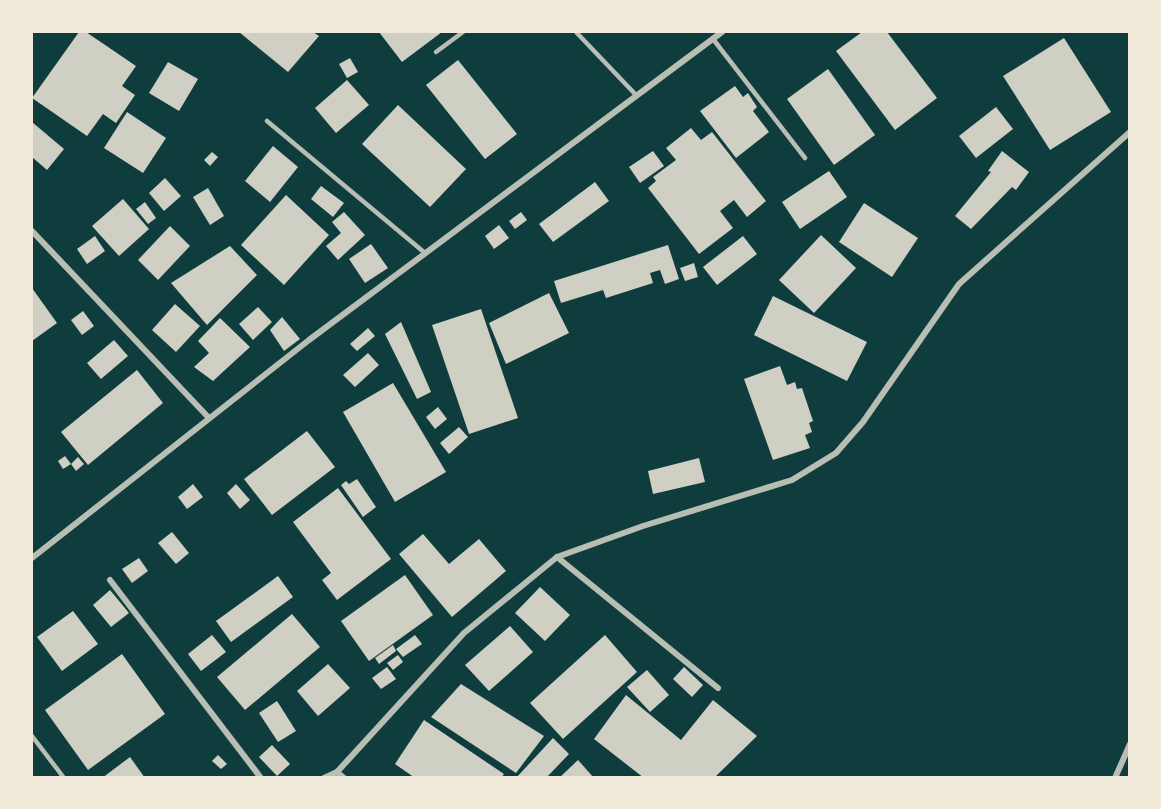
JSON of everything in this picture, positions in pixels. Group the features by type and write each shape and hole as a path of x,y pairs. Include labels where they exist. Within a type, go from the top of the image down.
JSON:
{"street":[{"path":"32,558 209,418 425,253 722,32"},
{"path":"324,777 337,772 464,633 557,557 643,526 792,480 836,453 863,422 959,284 1130,132"},
{"path":"32,231 209,418"},
{"path":"557,557 718,688"},
{"path":"110,580 261,777"},
{"path":"1115,777 1130,744"},
{"path":"337,772 345,777"}],"lane":[{"path":"436,52 463,32"},
{"path":"576,32 636,95"},
{"path":"713,39 805,158"},
{"path":"267,121 425,253"},
{"path":"32,736 64,777"}],"building":[{"path":"79,32 86,32 136,66 122,86 135,95 116,123 103,114 87,136 32,98"},
{"path":"239,32 313,32 319,36 288,72"},
{"path":"379,32 442,32 402,62"},
{"path":"862,32 887,32 937,98 895,130 836,51"},
{"path":"1064,38 1111,112 1050,150 1003,76"},
{"path":"350,58 358,72 347,78 339,64"},
{"path":"458,60 517,134 485,159 426,85"},
{"path":"168,62 198,79 179,111 149,93"},
{"path":"828,69 875,135 834,165 787,99"},
{"path":"347,80 369,105 336,133 315,108"},
{"path":"735,86 743,97 748,93 757,107 753,111 769,132 736,158 700,111"},
{"path":"398,105 466,169 430,207 362,144"},
{"path":"996,107 1013,129 976,158 959,136"},
{"path":"127,112 166,138 143,173 104,148"},
{"path":"32,122 64,149 47,170 32,157"},
{"path":"691,128 701,140 712,132 766,201 747,217 734,200 720,211 733,228 699,254 648,188 656,181 653,177 676,160 666,148"},
{"path":"273,146 298,167 270,202 245,181"},
{"path":"653,151 664,166 640,183 629,167"},
{"path":"1002,151 1029,172 1016,190 1012,187 971,229 955,216 991,172 988,171"},
{"path":"212,152 218,157 210,166 204,160"},
{"path":"829,171 847,197 800,229 782,202"},
{"path":"165,178 181,196 164,211 149,193"},
{"path":"595,182 609,201 553,242 539,224"},
{"path":"321,186 344,203 333,217 311,199"},
{"path":"208,188 224,216 210,225 193,197"},
{"path":"286,195 329,235 284,285 241,245"},
{"path":"123,199 149,229 119,256 92,226"},
{"path":"145,202 156,218 148,224 136,209"},
{"path":"864,203 918,238 892,277 839,242"},
{"path":"344,212 365,235 338,260 326,246 341,233 332,222"},
{"path":"521,212 527,220 515,229 509,221"},
{"path":"499,225 509,238 494,249 485,236"},
{"path":"170,226 190,246 158,280 138,260"},
{"path":"821,235 856,268 814,313 779,280"},
{"path":"95,236 105,251 87,264 77,249"},
{"path":"743,236 757,254 717,285 703,267"},
{"path":"371,244 388,268 365,283 349,259"},
{"path":"668,245 679,279 665,284 660,270 650,273 653,283 606,298 603,290 561,303 554,281"},
{"path":"230,246 257,275 207,325 171,283"},
{"path":"694,263 698,277 685,281 680,268"},
{"path":"32,288 57,323 32,341"},
{"path":"549,293 569,333 506,364 489,323"},
{"path":"773,296 867,342 847,381 754,335"},
{"path":"175,304 200,326 176,352 152,330"},
{"path":"258,307 272,322 253,340 239,324"},
{"path":"481,309 518,418 469,434 432,325"},
{"path":"83,311 94,326 82,335 71,320"},
{"path":"282,317 300,339 284,351 270,330"},
{"path":"220,318 250,347 213,381 194,367 209,353 198,341"},
{"path":"401,322 431,392 417,399 385,334"},
{"path":"368,328 375,336 357,351 350,344"},
{"path":"114,340 128,356 101,379 87,363"},
{"path":"368,353 379,365 355,387 343,375"},
{"path":"780,366 787,385 795,382 797,389 802,388 813,421 809,423 812,432 805,435 810,448 773,460 744,379"},
{"path":"137,370 163,403 88,465 61,432"},
{"path":"393,383 446,472 395,502 343,412"},
{"path":"438,407 447,419 435,429 426,417"},
{"path":"459,427 468,437 449,454 440,443"},
{"path":"307,431 335,467 272,515 244,479"},
{"path":"65,456 71,464 63,469 58,461"},
{"path":"78,457 84,464 76,471 71,464"},
{"path":"699,458 705,482 653,494 648,471"},
{"path":"357,479 376,507 363,517 341,485 346,481 349,484"},
{"path":"193,484 203,497 187,509 178,497"},
{"path":"236,484 250,500 240,509 227,493"},
{"path":"338,488 391,559 337,600 322,580 331,573 293,522"},
{"path":"172,532 189,553 176,564 158,543"},
{"path":"423,534 449,564 479,539 506,571 452,617 399,554"},
{"path":"139,558 148,571 132,583 122,569"},
{"path":"405,575 433,615 369,661 341,621"},
{"path":"278,576 293,597 231,642 216,621"},
{"path":"540,587 570,615 545,641 515,613"},
{"path":"110,590 129,613 111,627 93,605"},
{"path":"73,611 98,644 62,671 37,637"},
{"path":"292,614 320,647 245,710 217,677"},
{"path":"510,626 533,652 489,691 465,665"},
{"path":"212,635 226,652 201,671 188,654"},
{"path":"415,635 422,644 403,657 396,649"},
{"path":"605,635 637,672 563,739 530,703"},
{"path":"393,645 396,651 379,664 375,658"},
{"path":"122,654 165,714 88,770 45,710"},
{"path":"398,655 403,662 393,670 387,663"},
{"path":"328,664 350,688 318,716 297,691"},
{"path":"387,667 396,679 381,689 372,678"},
{"path":"684,667 703,685 692,697 673,679"},
{"path":"647,670 669,695 650,712 627,687"},
{"path":"461,684 544,736 516,773 431,717"},
{"path":"626,695 681,740 713,700 757,736 714,778 644,778 594,739"},
{"path":"277,701 296,731 278,742 259,713"},
{"path":"424,720 504,774 501,778 415,778 395,764"},
{"path":"553,738 569,754 546,778 516,778"},
{"path":"272,745 290,764 277,776 259,757"},
{"path":"218,755 227,764 221,769 212,761"},
{"path":"130,757 145,778 102,778"},
{"path":"578,760 594,778 559,778"}]}
